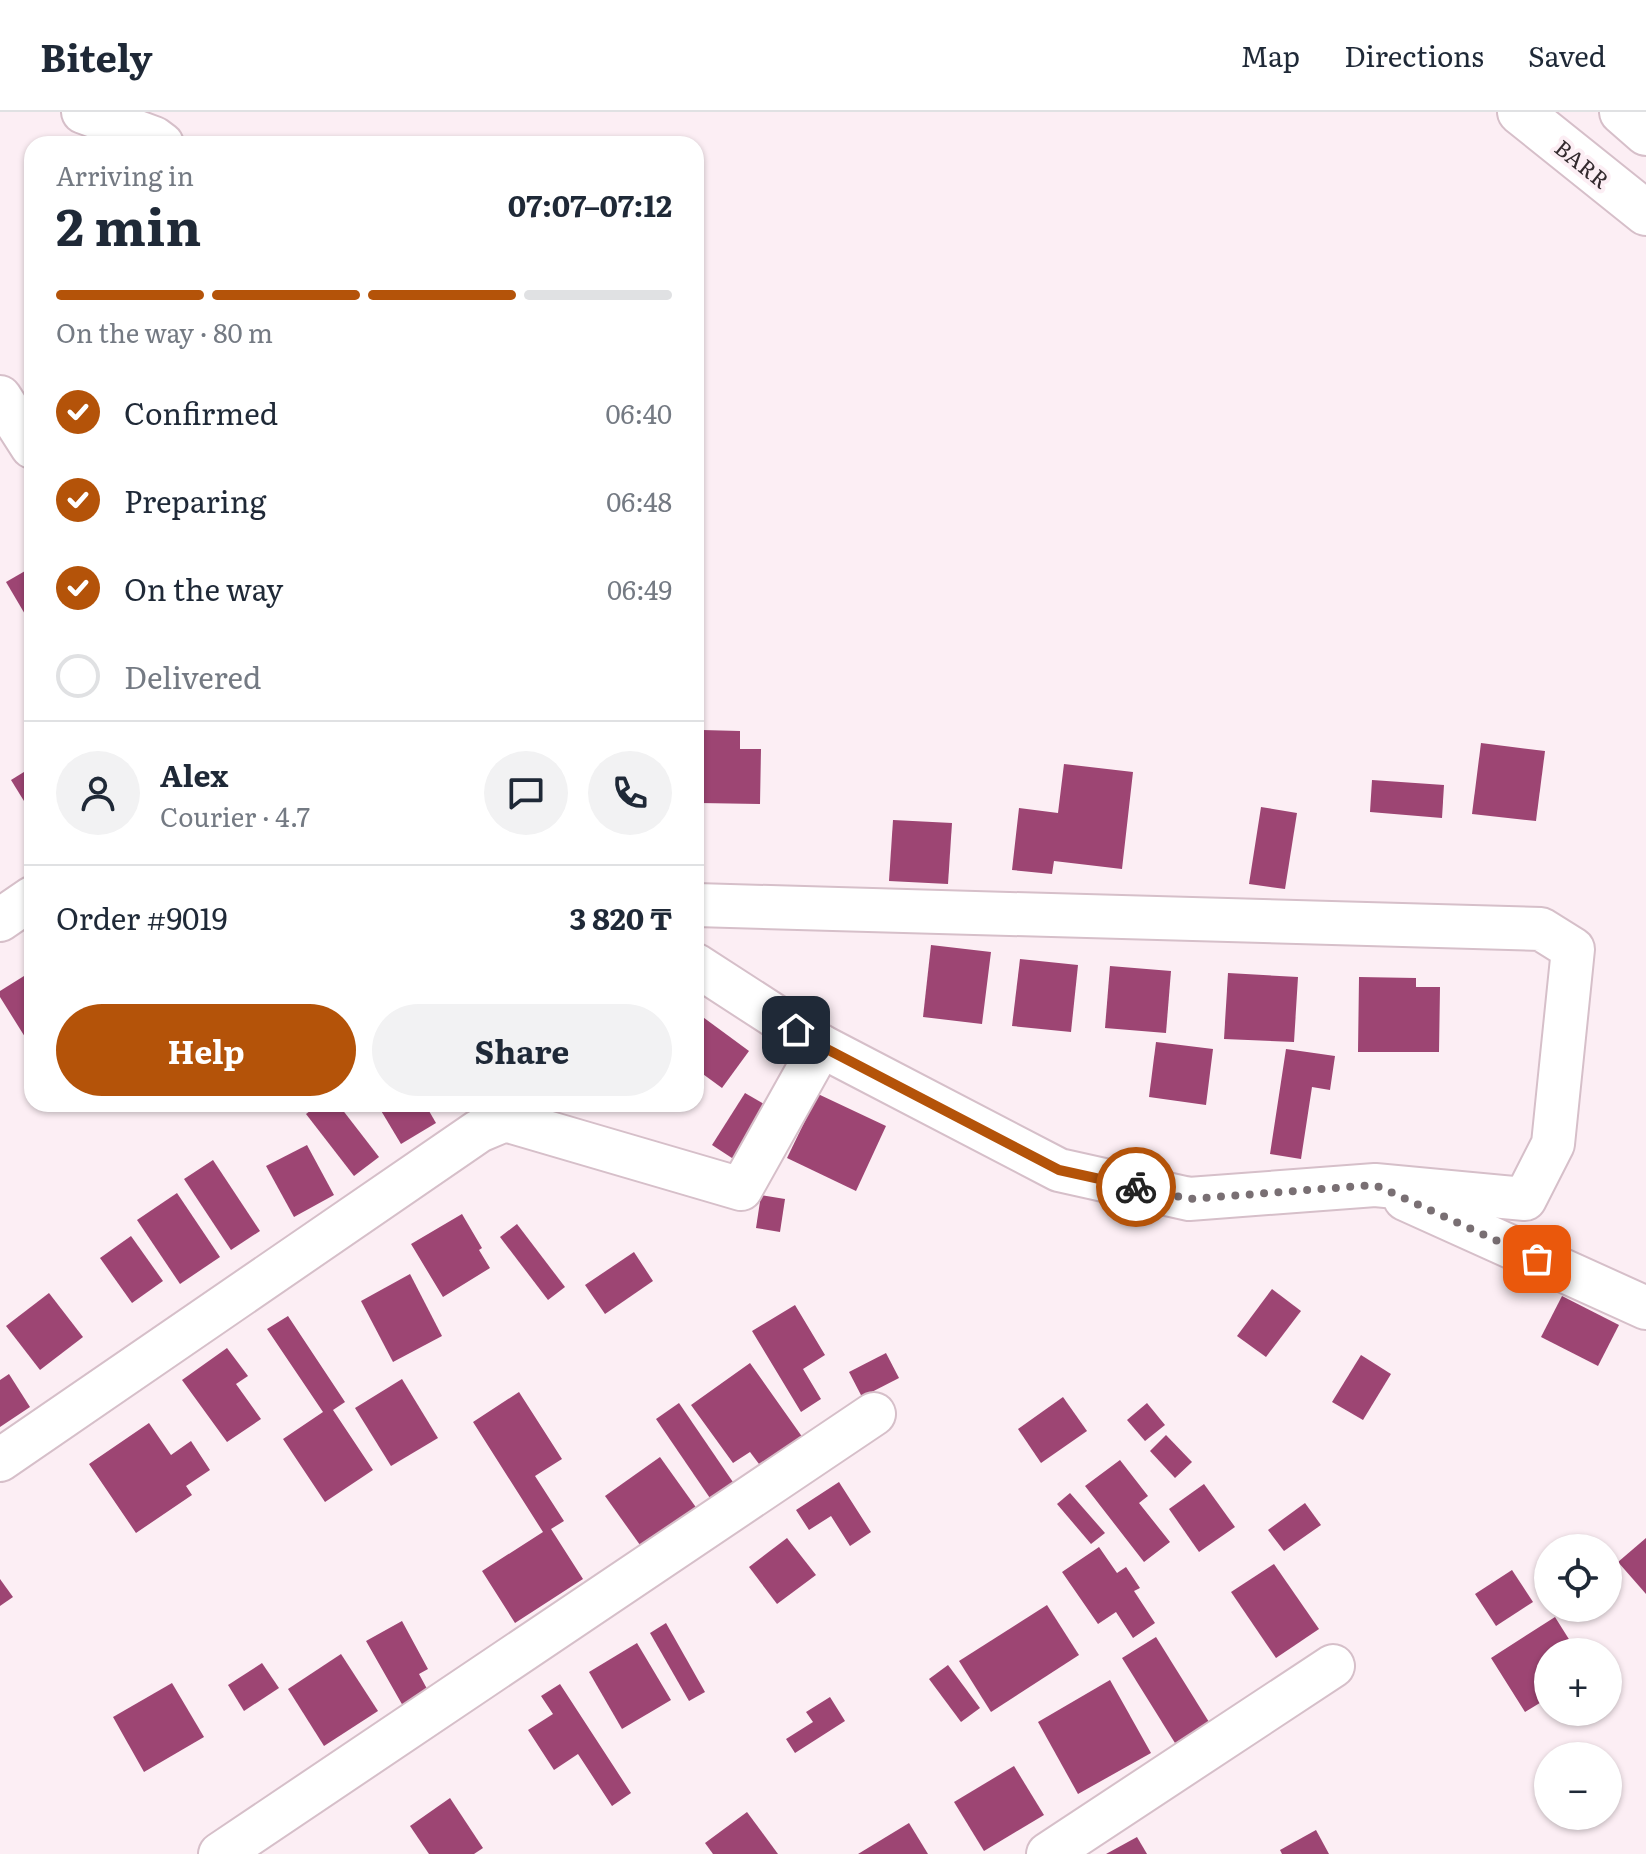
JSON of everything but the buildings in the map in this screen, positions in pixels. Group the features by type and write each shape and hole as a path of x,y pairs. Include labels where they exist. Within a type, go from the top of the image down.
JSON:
{"highway":[{"name":"BARR","path":"1520,112 1646,213"},
{"path":"1622,112 1646,133"}],"street":[{"path":"83,112 149,136"},
{"path":"0,397 24,434"},
{"path":"0,920 24,904"},
{"path":"704,905 1541,929 1573,949 1553,1144 1525,1199 1375,1185 1189,1199 1059,1170 821,1046 704,970"},
{"path":"0,1460 470,1118 505,1120 741,1189 821,1046"},
{"path":"1375,1185 1646,1308"},
{"path":"220,1854 874,1414"},
{"path":"1048,1854 1333,1666"}],"way so far":[{"path":"1136,1187 1189,1199 1375,1185 1537,1259"}],"route":[{"path":"796,1030 1059,1170 1136,1187"}]}
